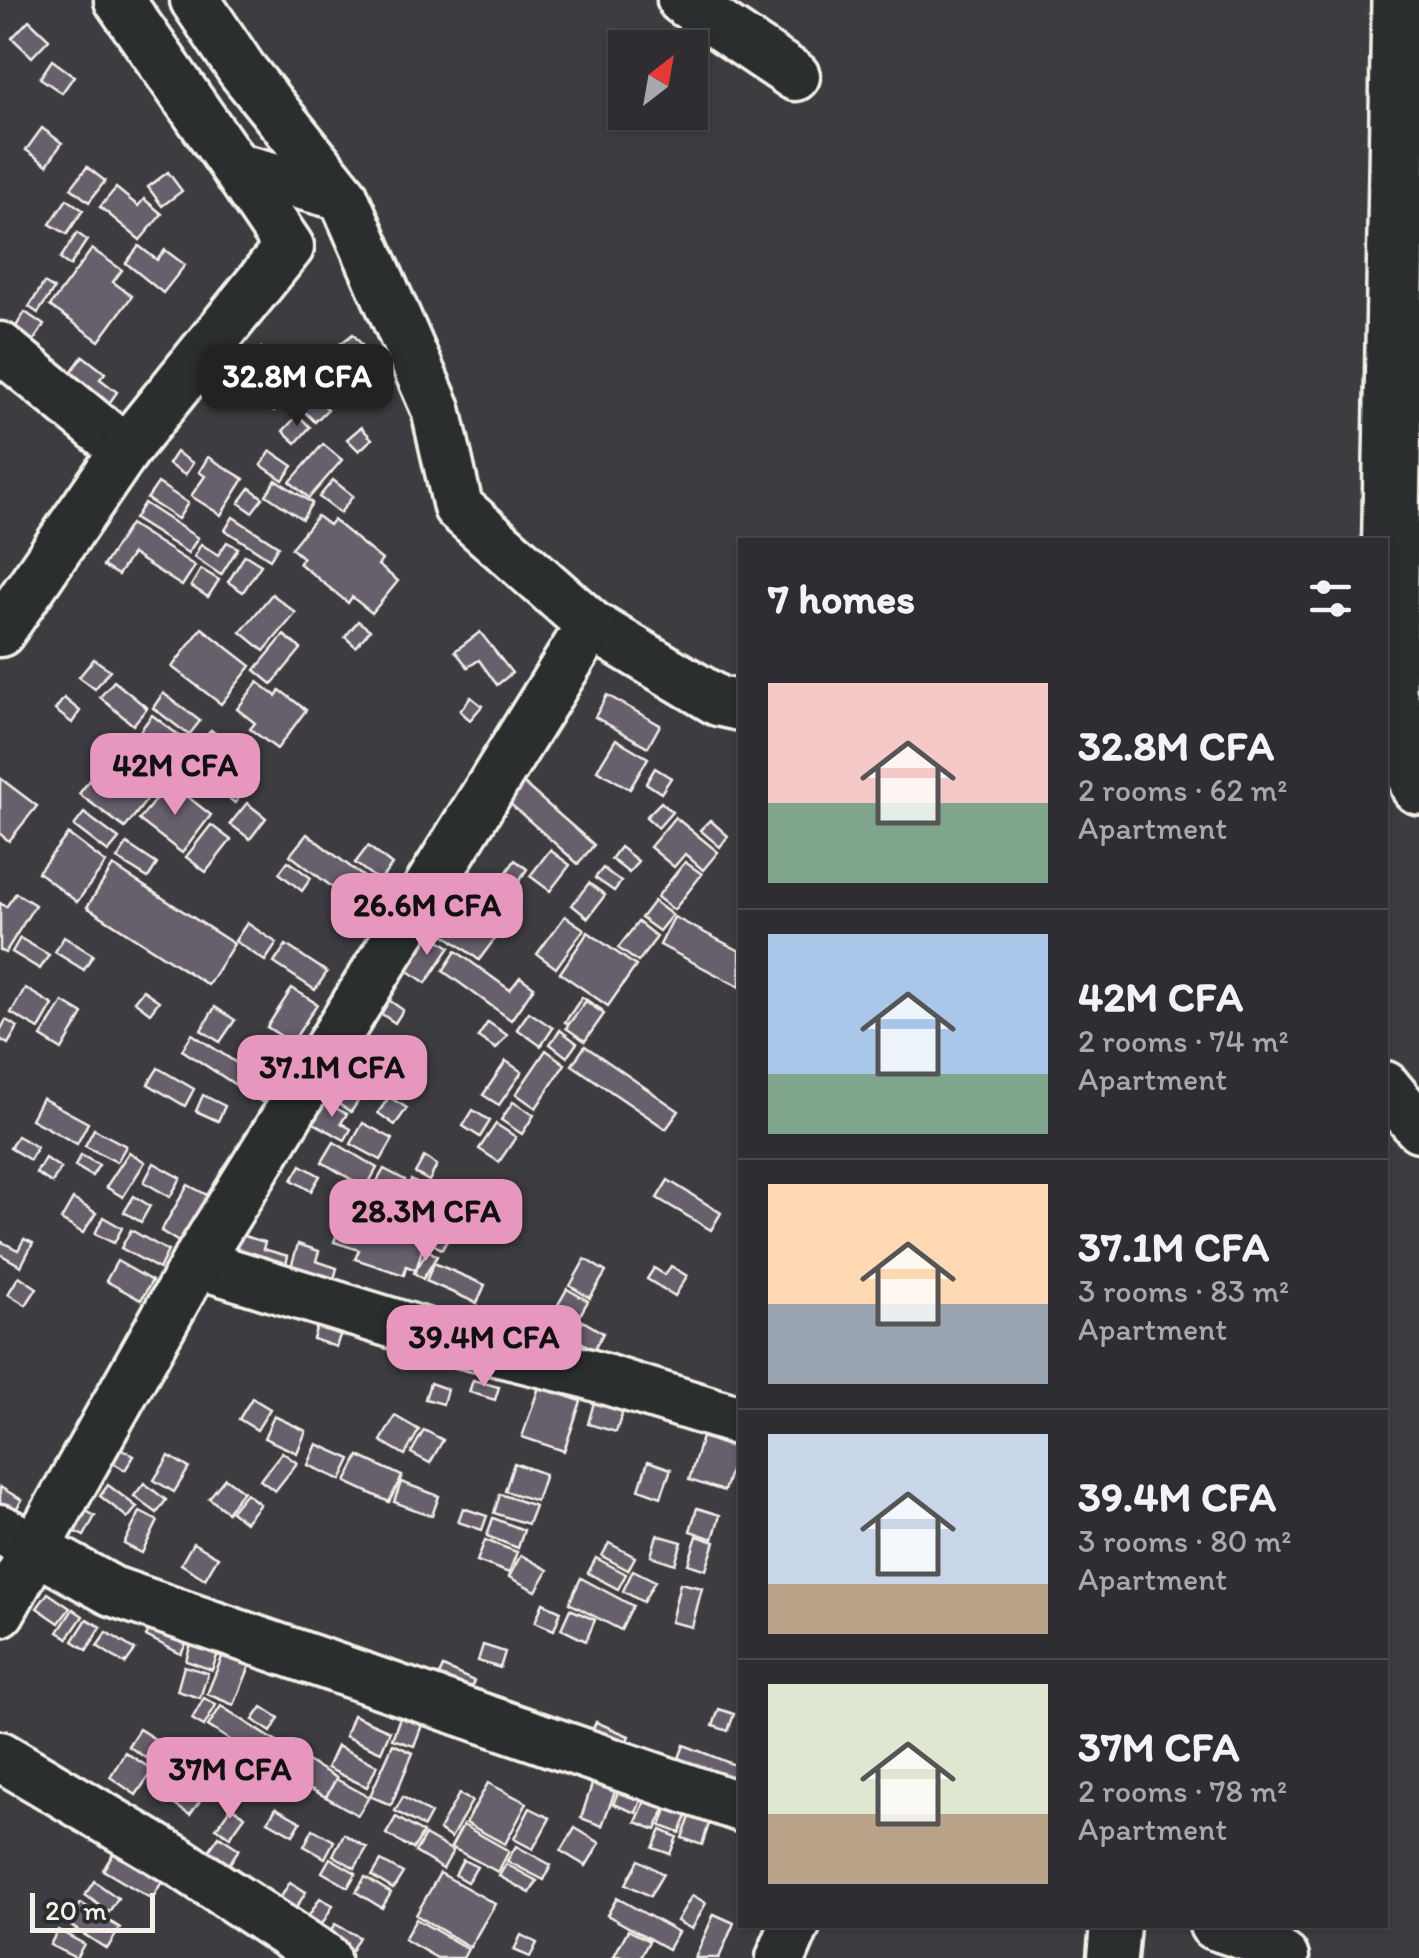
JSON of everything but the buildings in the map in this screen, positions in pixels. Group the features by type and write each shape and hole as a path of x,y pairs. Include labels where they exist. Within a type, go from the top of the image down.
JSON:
{"main road":[{"path":"1400,0 1388,694 1419,786"}],"street":[{"path":"0,632 125,450 289,247 119,0"},
{"path":"196,0 242,70 343,196 436,409 458,507 591,625 718,702 738,706"},
{"path":"682,0 795,76"},
{"path":"235,167 343,196"},
{"path":"0,347 125,450"},
{"path":"0,1612 17,1538 196,1263 591,625"},
{"path":"1388,1090 1419,1127"},
{"path":"196,1263 738,1420"},
{"path":"17,1538 112,1591 738,1807"},
{"path":"0,1756 179,1862 326,1958"},
{"path":"781,1958 793,1928"},
{"path":"1112,1958 1115,1928"},
{"path":"1223,1928 1253,1938 1284,1958"}]}
